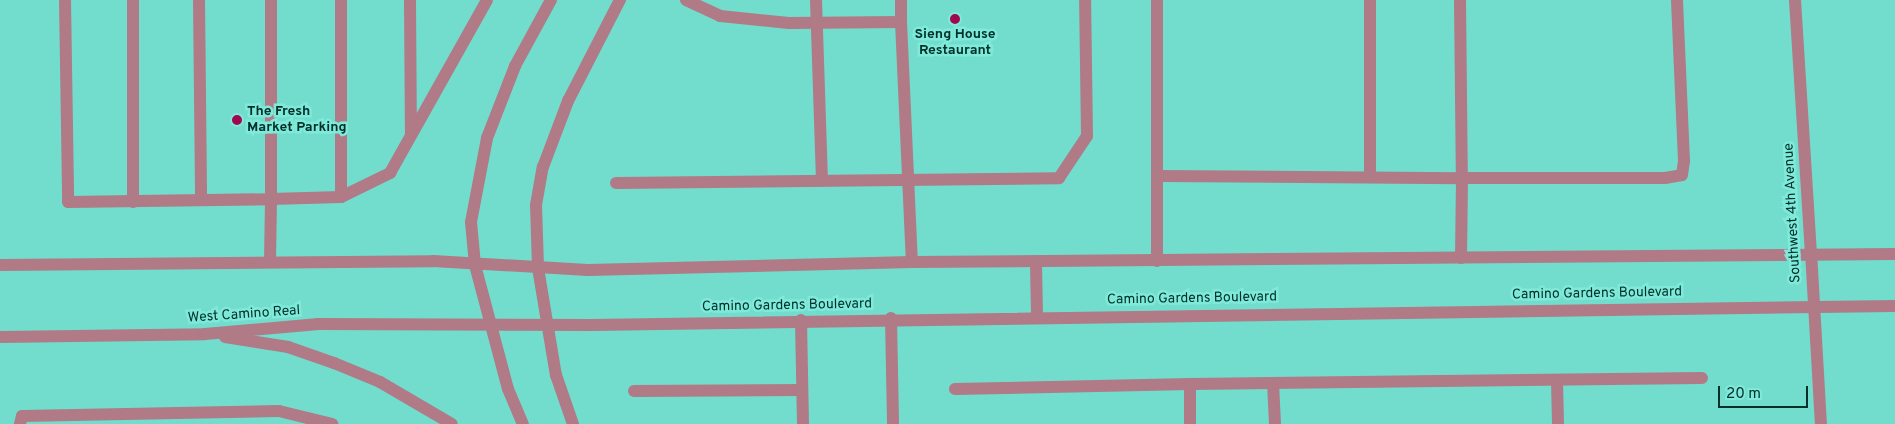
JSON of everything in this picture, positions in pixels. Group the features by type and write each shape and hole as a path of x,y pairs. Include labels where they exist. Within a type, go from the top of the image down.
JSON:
{"street":[{"path":"65,0 68,202 341,197 390,173 487,0"},
{"path":"133,0 134,202"},
{"path":"199,0 201,200"},
{"path":"270,261 271,0"},
{"path":"341,0 341,197"},
{"path":"410,0 411,136"},
{"path":"523,424 508,389 490,326 475,265 471,222 487,138 515,66 552,0"},
{"path":"573,424 545,326 538,268 536,205 543,167 568,101 620,0"},
{"path":"686,0 720,16 818,25 901,22"},
{"path":"816,0 822,181"},
{"path":"901,0 912,262"},
{"path":"616,183 1059,178 1087,136 1085,0"},
{"path":"1156,0 1157,261"},
{"path":"1370,0 1370,177"},
{"path":"1460,0 1461,258"},
{"path":"1157,176 1462,178 1682,175 1677,0"},
{"name":"Southwest 4th Avenue","path":"1795,0 1811,252 1812,306 1821,424"},
{"path":"0,265 270,261 538,268 912,262 1036,263 1461,258 1811,252 1895,254"},
{"path":"1036,263 1037,316"},
{"name":"Camino Gardens Boulevard","path":"490,326 891,318 1895,306"},
{"path":"891,318 893,424"},
{"path":"801,320 803,424"},
{"name":"West Camino Real","path":"0,337 205,334 320,324 490,326"},
{"path":"205,334 288,347 334,363 380,382 452,424"},
{"path":"955,389 1190,384 1702,378"},
{"path":"1557,380 1558,424"},
{"path":"1273,383 1275,424"},
{"path":"1190,384 1190,424"},
{"path":"634,391 802,390"},
{"path":"20,424 22,416 280,411 332,424"}],"place":[{"name":"Sieng House Restaurant","path":"955,19"},
{"name":"The Fresh Market Parking","path":"237,120"}]}
